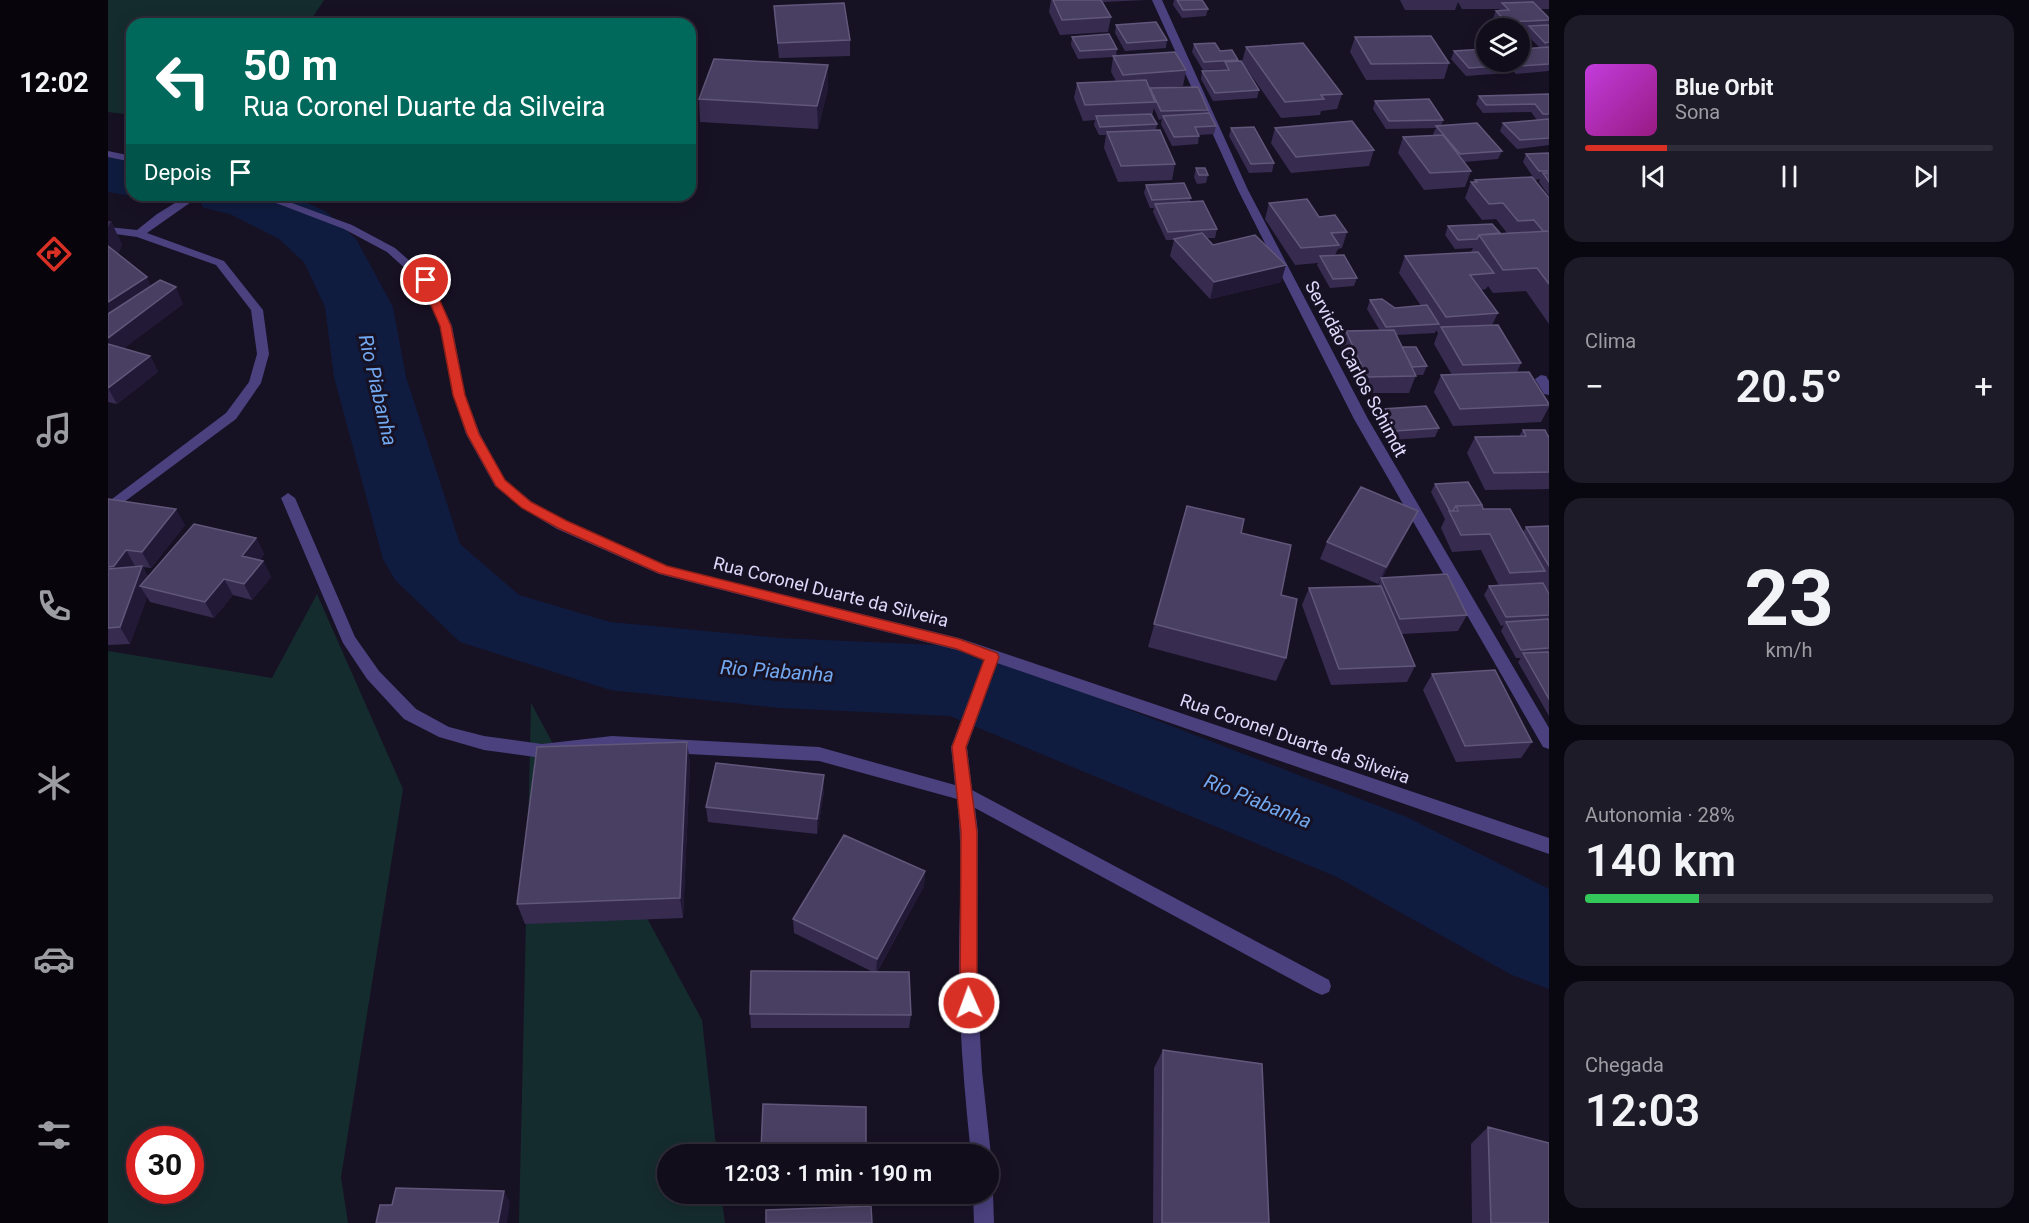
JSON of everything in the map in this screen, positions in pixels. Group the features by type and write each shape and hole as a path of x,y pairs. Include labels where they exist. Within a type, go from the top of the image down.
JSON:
{"street":[{"name":"Servidão Carlos Schimdt","path":"1157,0 1243,190 1360,419 1549,742"},
{"path":"108,154 126,158"},
{"path":"139,234 161,216 186,201"},
{"name":"Rua Coronel Duarte da Silveira","path":"276,201 348,227 391,250 426,280 446,326 459,395 473,434 500,483 527,505 562,525 663,570 959,644 990,662 1549,846"},
{"path":"108,231 139,234 220,263 256,310 263,354 255,383 231,416 108,509"},
{"path":"1541,379 1549,391"},
{"path":"288,498 348,639 373,675 410,714 445,732 484,743 542,751 612,743 819,754 966,795 1322,986"},
{"path":"980,1144 968,992 969,842 966,795 959,747 990,662"},
{"path":"983,1204 984,1223"}],"green space":[{"path":"108,0 324,0 312,18 126,18 126,114 108,112"},
{"path":"317,594 403,789 341,1177 348,1223 108,1223 108,651 272,678"},
{"path":"531,703 702,1020 716,1144 657,1144 657,1204 722,1204 725,1223 519,1223"}],"building":[{"path":"1053,0 1101,0 1111,17 1062,20"},
{"path":"1177,0 1202,0 1208,9 1183,10"},
{"path":"1533,2 1549,20 1502,18 1496,11 1509,10 1502,3"},
{"path":"844,3 850,40 778,43 774,6"},
{"path":"1156,22 1167,40 1127,43 1116,25"},
{"path":"1549,25 1549,42 1545,43 1530,26"},
{"path":"1109,34 1117,49 1080,51 1072,37"},
{"path":"1431,36 1449,63 1371,64 1355,37"},
{"path":"1215,43 1220,51 1232,50 1238,60 1204,62 1194,44"},
{"path":"1303,43 1342,94 1321,95 1324,99 1285,102 1246,47"},
{"path":"1549,47 1549,64 1530,65 1530,48"},
{"path":"1476,50 1476,67 1469,68 1454,51"},
{"path":"1175,52 1186,70 1123,75 1113,56"},
{"path":"714,59 828,65 817,106 699,99"},
{"path":"1241,61 1259,90 1215,93 1202,71 1229,70 1225,62"},
{"path":"1146,80 1155,102 1085,105 1077,83"},
{"path":"1198,87 1208,110 1161,111 1150,88"},
{"path":"1549,94 1549,114 1543,114 1535,104 1486,105 1479,96"},
{"path":"1429,99 1443,120 1389,121 1375,101"},
{"path":"1209,113 1216,126 1195,127 1199,136 1174,137 1163,116"},
{"path":"1151,114 1157,124 1100,127 1096,116"},
{"path":"1549,119 1549,138 1520,140 1503,123"},
{"path":"1352,121 1374,150 1296,157 1275,128"},
{"path":"1477,123 1502,151 1460,154 1436,126"},
{"path":"1254,127 1274,163 1251,164 1231,128"},
{"path":"1160,130 1175,164 1121,166 1107,132"},
{"path":"1443,135 1471,171 1430,173 1403,137"},
{"path":"1549,153 1549,171 1539,171 1526,154"},
{"path":"1196,168 1205,168 1208,175 1199,175"},
{"path":"1543,173 1549,173 1549,182"},
{"path":"1532,177 1549,198 1549,231 1543,231 1534,220 1518,221 1503,203 1489,204 1471,182 1477,182 1475,180"},
{"path":"1184,183 1191,198 1152,200 1146,185"},
{"path":"1307,199 1319,217 1335,215 1347,232 1331,233 1339,245 1301,248 1269,203"},
{"path":"1203,201 1217,229 1168,232 1155,204"},
{"path":"1492,224 1500,233 1479,235 1477,239 1458,240 1448,226"},
{"path":"1549,231 1549,284 1537,268 1503,270 1479,235"},
{"path":"1202,233 1213,245 1255,235 1286,265 1214,282 1174,239"},
{"path":"108,246 147,277 108,302"},
{"path":"1478,252 1494,273 1470,275 1498,313 1446,317 1405,256"},
{"path":"1344,255 1357,278 1333,279 1320,256"},
{"path":"160,280 176,287 108,338 108,314"},
{"path":"1382,299 1395,308 1427,305 1439,324 1386,327 1370,300"},
{"path":"1498,325 1521,363 1463,365 1441,327"},
{"path":"1394,330 1416,376 1367,377 1346,331"},
{"path":"108,344 150,356 108,388"},
{"path":"1402,347 1416,347 1427,366 1412,367"},
{"path":"1529,372 1549,405 1460,409 1441,375"},
{"path":"1426,406 1439,428 1395,431 1383,409"},
{"path":"1523,430 1545,430 1549,436 1549,472 1494,473 1475,437 1526,436"},
{"path":"1468,482 1482,505 1456,506 1453,511 1450,511 1435,484"},
{"path":"1361,487 1418,511 1386,567 1327,542"},
{"path":"108,499 176,509 142,552 126,550 114,566 108,567"},
{"path":"1482,505 1483,509 1510,509 1545,571 1510,573 1490,534 1461,535 1449,511 1458,511 1456,506"},
{"path":"1187,506 1244,519 1241,533 1291,545 1281,595 1297,599 1286,658 1154,624"},
{"path":"194,524 256,538 242,556 263,561 244,584 224,579 205,602 140,586"},
{"path":"1549,526 1549,566 1526,527"},
{"path":"142,566 120,627 108,628 108,569"},
{"path":"1447,574 1467,615 1400,619 1381,578"},
{"path":"1543,583 1549,594 1549,615 1506,617 1489,586"},
{"path":"1381,586 1415,666 1339,669 1309,588"},
{"path":"1549,619 1549,648 1521,650 1506,622"},
{"path":"1549,652 1549,699 1523,653"},
{"path":"1495,670 1532,742 1465,746 1432,674"},
{"path":"687,742 680,898 517,904 537,747"},
{"path":"716,763 824,775 817,819 706,807"},
{"path":"844,835 925,871 877,959 793,919"},
{"path":"751,971 909,972 911,1015 750,1014"},
{"path":"1163,1050 1262,1064 1269,1223 1162,1223"},
{"path":"763,1104 866,1107 866,1144 761,1144"},
{"path":"1488,1127 1549,1143 1549,1223 1491,1223"},
{"path":"396,1188 504,1191 498,1223 376,1223 380,1205 392,1205"},
{"path":"871,1206 872,1223 766,1223 766,1210"}],"waterway":[{"name":"Rio Piabanha","path":"108,174 126,177"},
{"name":"Rio Piabanha","path":"252,201 302,225 333,253 359,307 370,377 424,559 490,619 610,656 780,673 958,681 1372,847 1549,941"}],"route":[{"path":"426,280 446,326 459,395 473,434 500,483 527,505 562,525 663,570 959,644 992,657 959,747 969,832 969,1003"}]}
